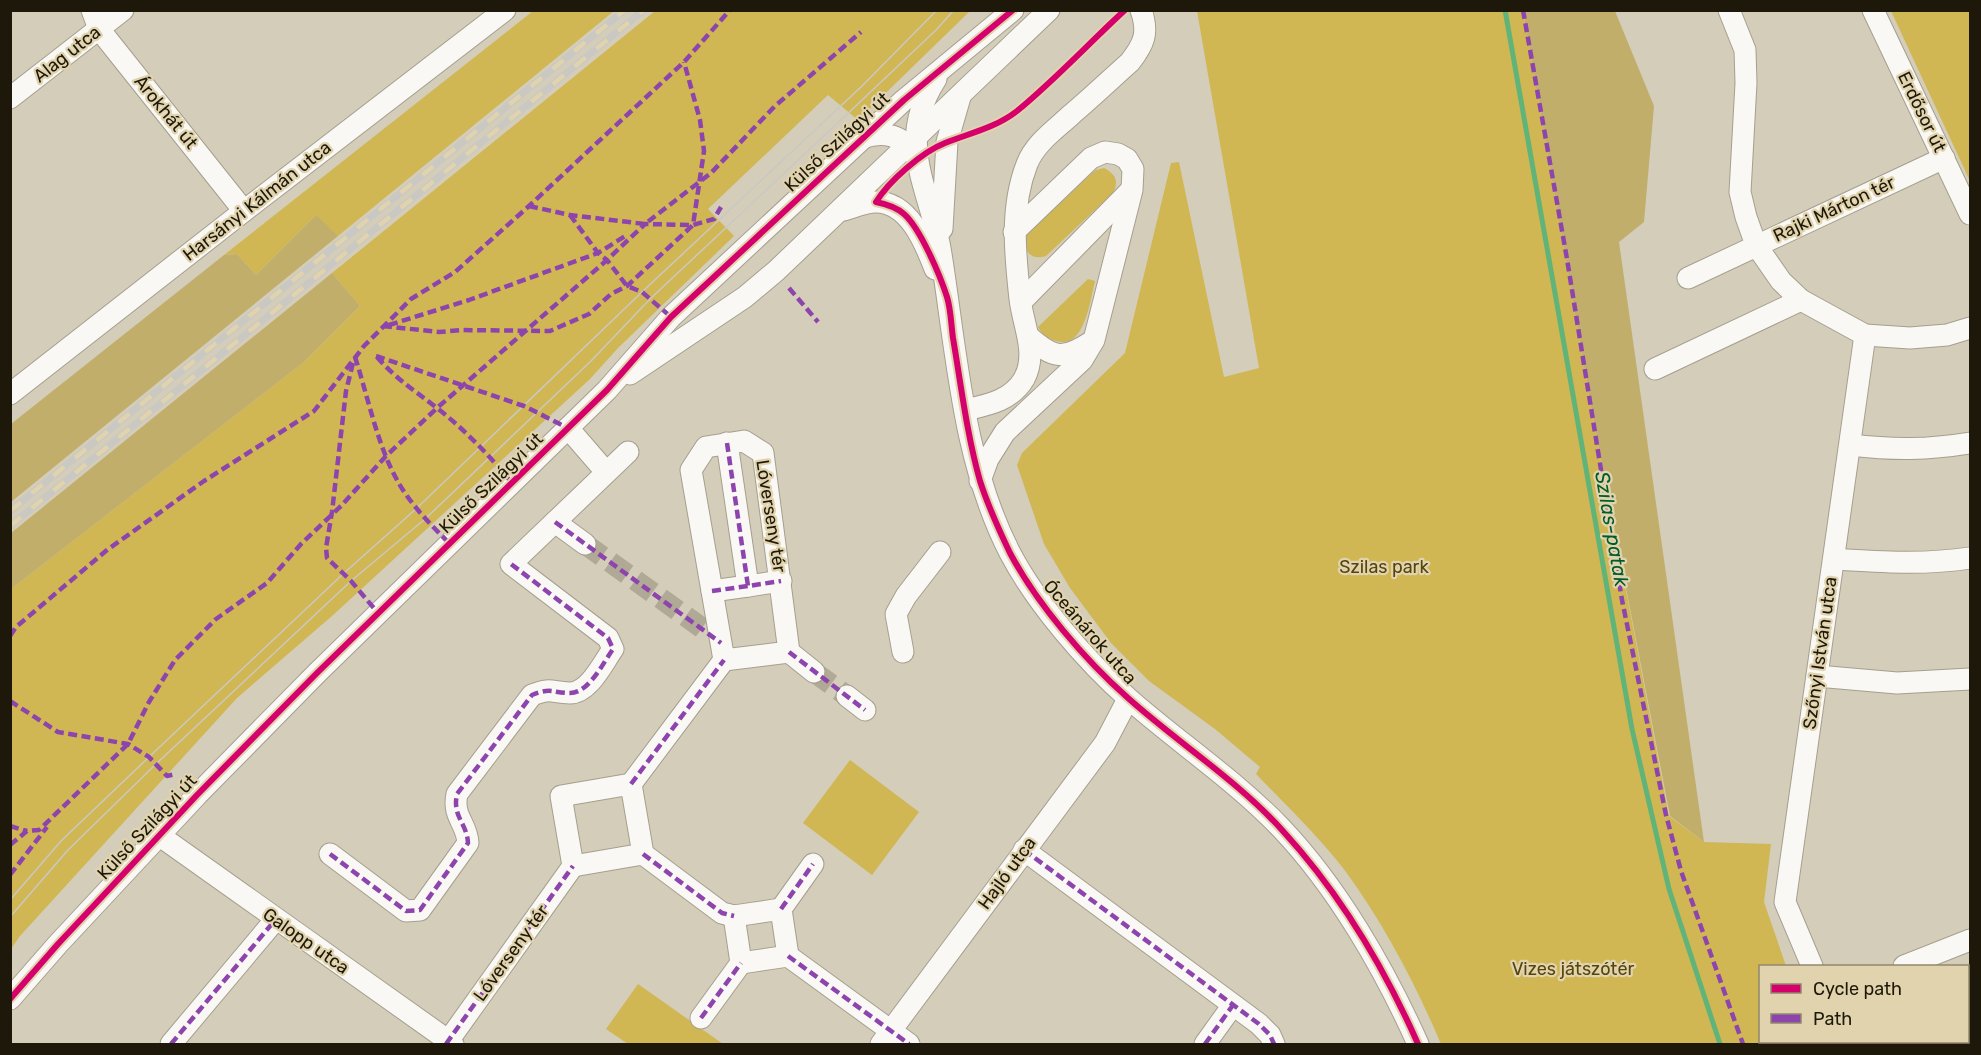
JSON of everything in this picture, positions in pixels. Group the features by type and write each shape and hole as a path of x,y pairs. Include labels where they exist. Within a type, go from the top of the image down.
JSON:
{"street":[{"name":"Alag utca","path":"10,98 95,20 123,10"},
{"name":"Harsányi Kálmán utca","path":"10,394 505,10"},
{"path":"1018,38 1033,10"},
{"name":"Külső Szilágyi út","path":"607,390 745,297 776,272 840,211 914,148 961,94 1049,10"},
{"path":"965,410 991,404 1011,393 1024,379 1029,362 1029,336 1021,302 1014,232 1022,180 1028,161 1041,143 1130,62 1142,47 1146,29 1141,10"},
{"path":"1688,278 1756,245 1740,192 1746,82 1744,50 1729,10"},
{"name":"Erdősor út","path":"1873,10 1971,214"},
{"name":"Külső Szilágyi út","path":"10,999 57,944 317,673 607,390 671,317 862,138 946,64 1012,11"},
{"name":"Árokhát út","path":"95,20 244,211"},
{"path":"862,138 875,134 887,134 914,148 917,119 924,99 946,64"},
{"path":"941,251 947,142 961,94"},
{"name":"Óceánárok utca","path":"914,148 941,251 965,410 980,481 1011,555 1030,586 1096,668 1128,699 1238,789 1281,828 1322,878 1362,938 1398,999 1418,1044"},
{"path":"980,481 988,459 1005,432 1082,360 1094,340 1132,190 1133,169 1127,159 1118,154 1105,152 1091,158 1014,232"},
{"name":"Rajki Márton tér","path":"1944,158 1756,245 1781,281 1801,300 1865,335 1910,339 1947,335 1971,328"},
{"path":"1021,302 1132,190"},
{"path":"840,211 876,202 892,207 906,216 913,223 928,252 947,298"},
{"path":"1655,369 1801,300"},
{"name":"Szőnyi István utca","path":"1812,965 1785,903 1865,335"},
{"path":"1029,336 1042,349 1056,354 1074,353 1094,340"},
{"path":"568,428 606,472"},
{"name":"Lóverseny tér","path":"748,586 727,443 744,441 764,453 789,652"},
{"path":"727,443 706,447 691,470 722,651 631,784 643,854 722,913 734,916 781,909"},
{"path":"1850,445 1890,450 1971,443"},
{"path":"330,854 406,911 420,910 468,843 468,831 458,819 454,806 456,795 532,695 546,689 572,693 584,688 613,649 608,638 510,564 628,452"},
{"path":"555,522 585,544"},
{"path":"903,652 896,614 906,596 940,552"},
{"path":"1834,559 1892,563 1940,562 1971,558"},
{"name":"Lóverseny tér","path":"711,591 781,581"},
{"path":"702,628 722,651 789,652 814,672"},
{"path":"1817,676 1898,683 1971,679"},
{"path":"847,696 865,710"},
{"name":"Hajló utca","path":"886,1038 1105,743 1128,699"},
{"path":"631,784 561,796 573,866 643,854"},
{"name":"Galopp utca","path":"160,836 449,1043"},
{"path":"1024,850 1259,1024 1270,1035 1274,1044"},
{"path":"813,864 781,909 788,956 886,1038 909,1044"},
{"name":"Lóverseny tér","path":"449,1043 573,866"},
{"path":"701,1018 741,963 734,916"},
{"path":"171,1044 276,919"},
{"path":"1907,965 1971,940"},
{"path":"741,963 788,956"},
{"path":"1204,1044 1233,1005"}],"green space":[{"path":"533,11 614,11 338,236 315,216 256,275 237,254 224,255"},
{"path":"655,11 970,11 858,120 828,95 708,209 734,236 618,348 590,379 332,616 237,698 20,936 11,949 11,589 304,362 360,306 332,273"},
{"name":"Szilas park","path":"1197,11 1523,11 1589,396 1669,816 1704,842 1771,844 1764,902 1786,965 1759,965 1759,1043 1814,1044 1441,1044 1410,977 1386,934 1336,859 1256,774 1260,767 1215,729 1149,681 1111,643 1070,588 1044,544 1017,465 1022,453 1125,353 1171,163 1179,162 1224,377 1259,368"},
{"path":"1891,11 1970,11 1970,181"},
{"path":"1104,168 1115,179 1116,185 1113,193 1046,256 1036,257 1028,253 1025,245 1026,235 1091,174"},
{"path":"1088,279 1095,281 1088,311 1080,331 1066,342 1050,339 1038,327"},
{"path":"850,760 919,812 872,875 803,823"},
{"path":"638,984 723,1044 628,1044 606,1029"}],"shaded area":[{"path":"1523,11 1615,11 1654,106 1644,222 1619,242 1704,842 1670,816 1589,396"},
{"path":"316,215 338,236 11,502 11,424 224,255 237,254 256,275"},
{"path":"332,273 360,306 304,362 11,589 11,533"}],"waterway":[{"name":"Szilas-patak","path":"1505,10 1632,729 1669,889 1720,1044"}],"tunnel":[{"path":"585,544 702,628"},
{"path":"814,672 847,696"}],"tram line":[{"path":"10,900 61,841 343,574 417,508 642,292 862,86 937,10"},
{"path":"10,917 68,850 156,764 351,581 425,519 591,361 650,299 936,30 954,10"}],"railway":[{"path":"10,511 625,10"},
{"path":"10,526 644,10"}],"marked path":[{"path":"10,636 16,627 107,550 204,481 314,411 364,346 411,299 455,272 529,206 684,62 730,10"},
{"path":"1523,10 1567,259 1622,600 1666,815 1681,871 1743,1044"},
{"path":"529,206 570,215 645,224 711,173 775,106 861,32"},
{"path":"383,326 439,332 461,330 550,331 589,314 611,294 627,286 693,225 704,151 700,120 684,62"},
{"path":"10,845 27,831 39,830 128,744 149,702 175,660 216,619 267,583 301,544 341,506 386,456 437,408 645,224 693,225 714,219 721,207"},
{"path":"570,215 598,253 607,260 627,286 642,292 671,317"},
{"path":"389,325 469,300 598,253 627,235"},
{"path":"789,288 818,322"},
{"path":"376,356 524,406 568,428"},
{"path":"355,357 378,436 397,480 414,506 450,544"},
{"path":"377,357 398,378 467,434 512,483"},
{"path":"353,363 346,391 326,548 327,558 351,581 378,613"},
{"path":"727,443 748,586 781,581"},
{"path":"555,522 721,643"},
{"path":"330,854 406,911 420,910 468,843 456,809 457,794 532,695 548,691 577,692 595,676 613,649 608,638 511,564"},
{"path":"712,591 748,586"},
{"path":"789,652 865,710"},
{"path":"631,784 724,660"},
{"path":"10,701 58,732 128,744 149,757 167,776 176,774"},
{"path":"10,826 27,831"},
{"path":"10,875 47,827"},
{"path":"1024,850 1259,1024 1270,1035 1274,1044"},
{"path":"643,854 722,913 734,916"},
{"path":"781,909 813,864"},
{"path":"446,1044 573,866"},
{"path":"171,1044 276,919"},
{"path":"788,956 909,1044"},
{"path":"701,1018 741,963"},
{"path":"1205,1044 1233,1005"}],"cycle path":[{"path":"10,999 197,795 317,673 607,390 671,317 904,100 1013,10"},
{"path":"1125,10 1017,111 991,126 945,143 926,153 897,176 876,202 898,209 910,221 929,252 940,277 949,307 971,446 980,481 998,527 1021,572 1063,630 1112,683 1265,812 1303,854 1359,931 1405,1015 1418,1044"}],"park label":[{"name":"Vizes játszótér","path":"1573,969"}]}
